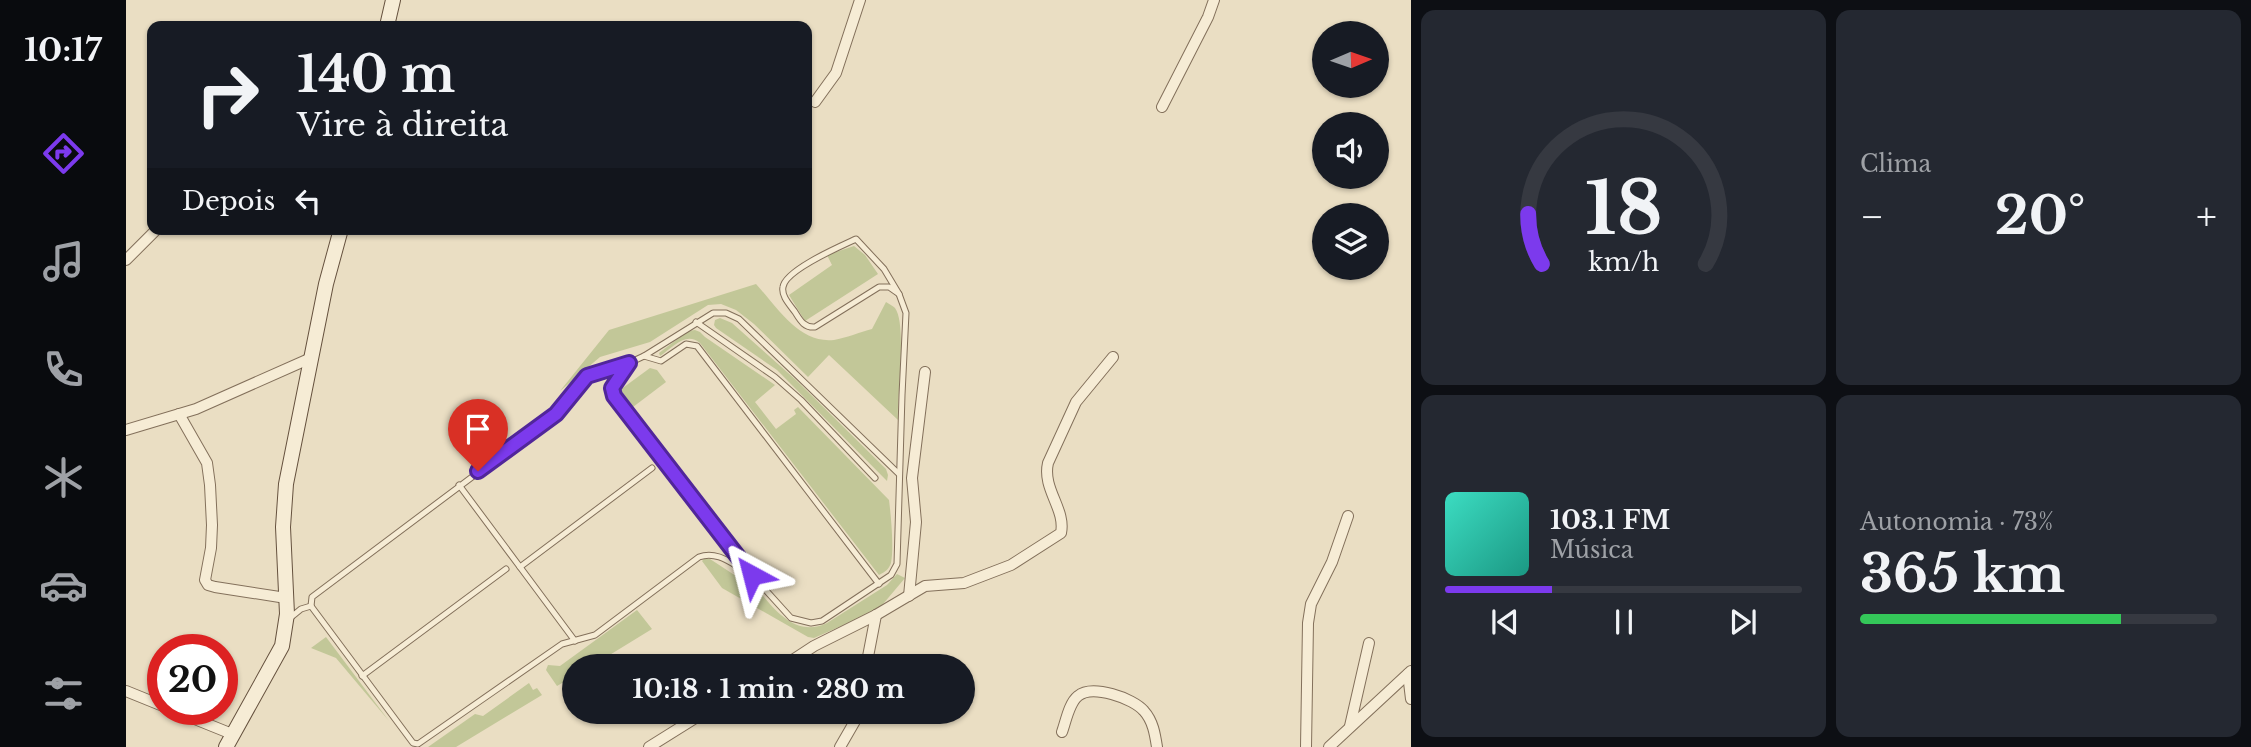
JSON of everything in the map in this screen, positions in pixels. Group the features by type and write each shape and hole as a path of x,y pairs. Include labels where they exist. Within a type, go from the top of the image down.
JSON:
{"street":[{"path":"388,21 393,0"},
{"path":"815,102 836,73 860,0"},
{"path":"1162,107 1203,28 1214,0"},
{"path":"126,260 151,235"},
{"path":"200,725 229,740 282,646 286,622 282,527 286,484 326,284 339,235"},
{"path":"802,654 925,586 964,583 1011,565 1061,533 1061,520 1048,486 1048,463 1076,402 1114,357"},
{"path":"126,430 242,390 311,358"},
{"path":"909,596 916,522 912,478 925,372"},
{"path":"178,414 204,455 210,485 211,548 205,580 215,587 286,598"},
{"path":"1306,747 1308,623 1311,604 1332,562 1348,516"},
{"path":"868,654 876,615"},
{"path":"1349,727 1369,643"},
{"path":"1329,747 1410,673"},
{"path":"1410,673 1411,699"},
{"path":"1062,732 1075,698 1083,692 1095,690 1129,700 1143,710 1153,725 1157,747"},
{"path":"126,691 147,700"},
{"path":"649,747 686,724"},
{"path":"841,747 853,724"}],"lane":[{"path":"629,363 612,388 614,396 752,575 791,618 811,623 822,621 891,576 897,564 906,313 899,293 884,269 856,239 813,261 786,279 782,288 785,298 803,324 809,327 815,327 879,287 888,287 899,293"},
{"path":"752,575 718,556 708,554 699,557 595,635 562,644 549,652 418,744 413,743 311,606 312,597 556,414 587,376 644,356 713,313 726,313 739,319 900,474"},
{"path":"696,322 775,377 875,478"},
{"path":"644,356 661,360 685,344 697,346 879,584"},
{"path":"520,567 652,468"},
{"path":"459,485 575,641"},
{"path":"362,676 506,569"},
{"path":"286,622 301,609 311,606"}],"green space":[{"path":"854,246 865,255 878,274 805,321 789,295 832,265 827,255"},
{"path":"756,284 799,330 821,340 839,339 872,329 886,302 895,308 899,316 901,344 898,420 829,355 808,377 754,324 736,310 721,304 708,305 650,342 600,357 560,391 609,330"},
{"path":"720,318 732,323 796,380 886,469 887,481 777,370 716,328 715,320"},
{"path":"695,330 775,385 755,402 776,429 796,414 794,410 798,407 889,500 892,557 885,571 879,575 700,343 685,339 660,356 659,353 688,331"},
{"path":"650,368 657,370 666,382 633,407 620,390"},
{"path":"710,559 739,578 749,579 782,616 803,627 827,623 887,585 897,574 905,578 878,610 814,638 722,588 702,561"},
{"path":"637,610 652,629 611,654 576,654"},
{"path":"326,637 389,721 336,658 311,648"},
{"path":"548,665 562,665 562,683 557,686 546,670"},
{"path":"529,683 533,690 537,688 542,695 456,747 428,747 475,714 483,716"}],"route":[{"path":"478,471 556,414 587,376 629,363 615,381 612,388 614,396 752,575"}]}
